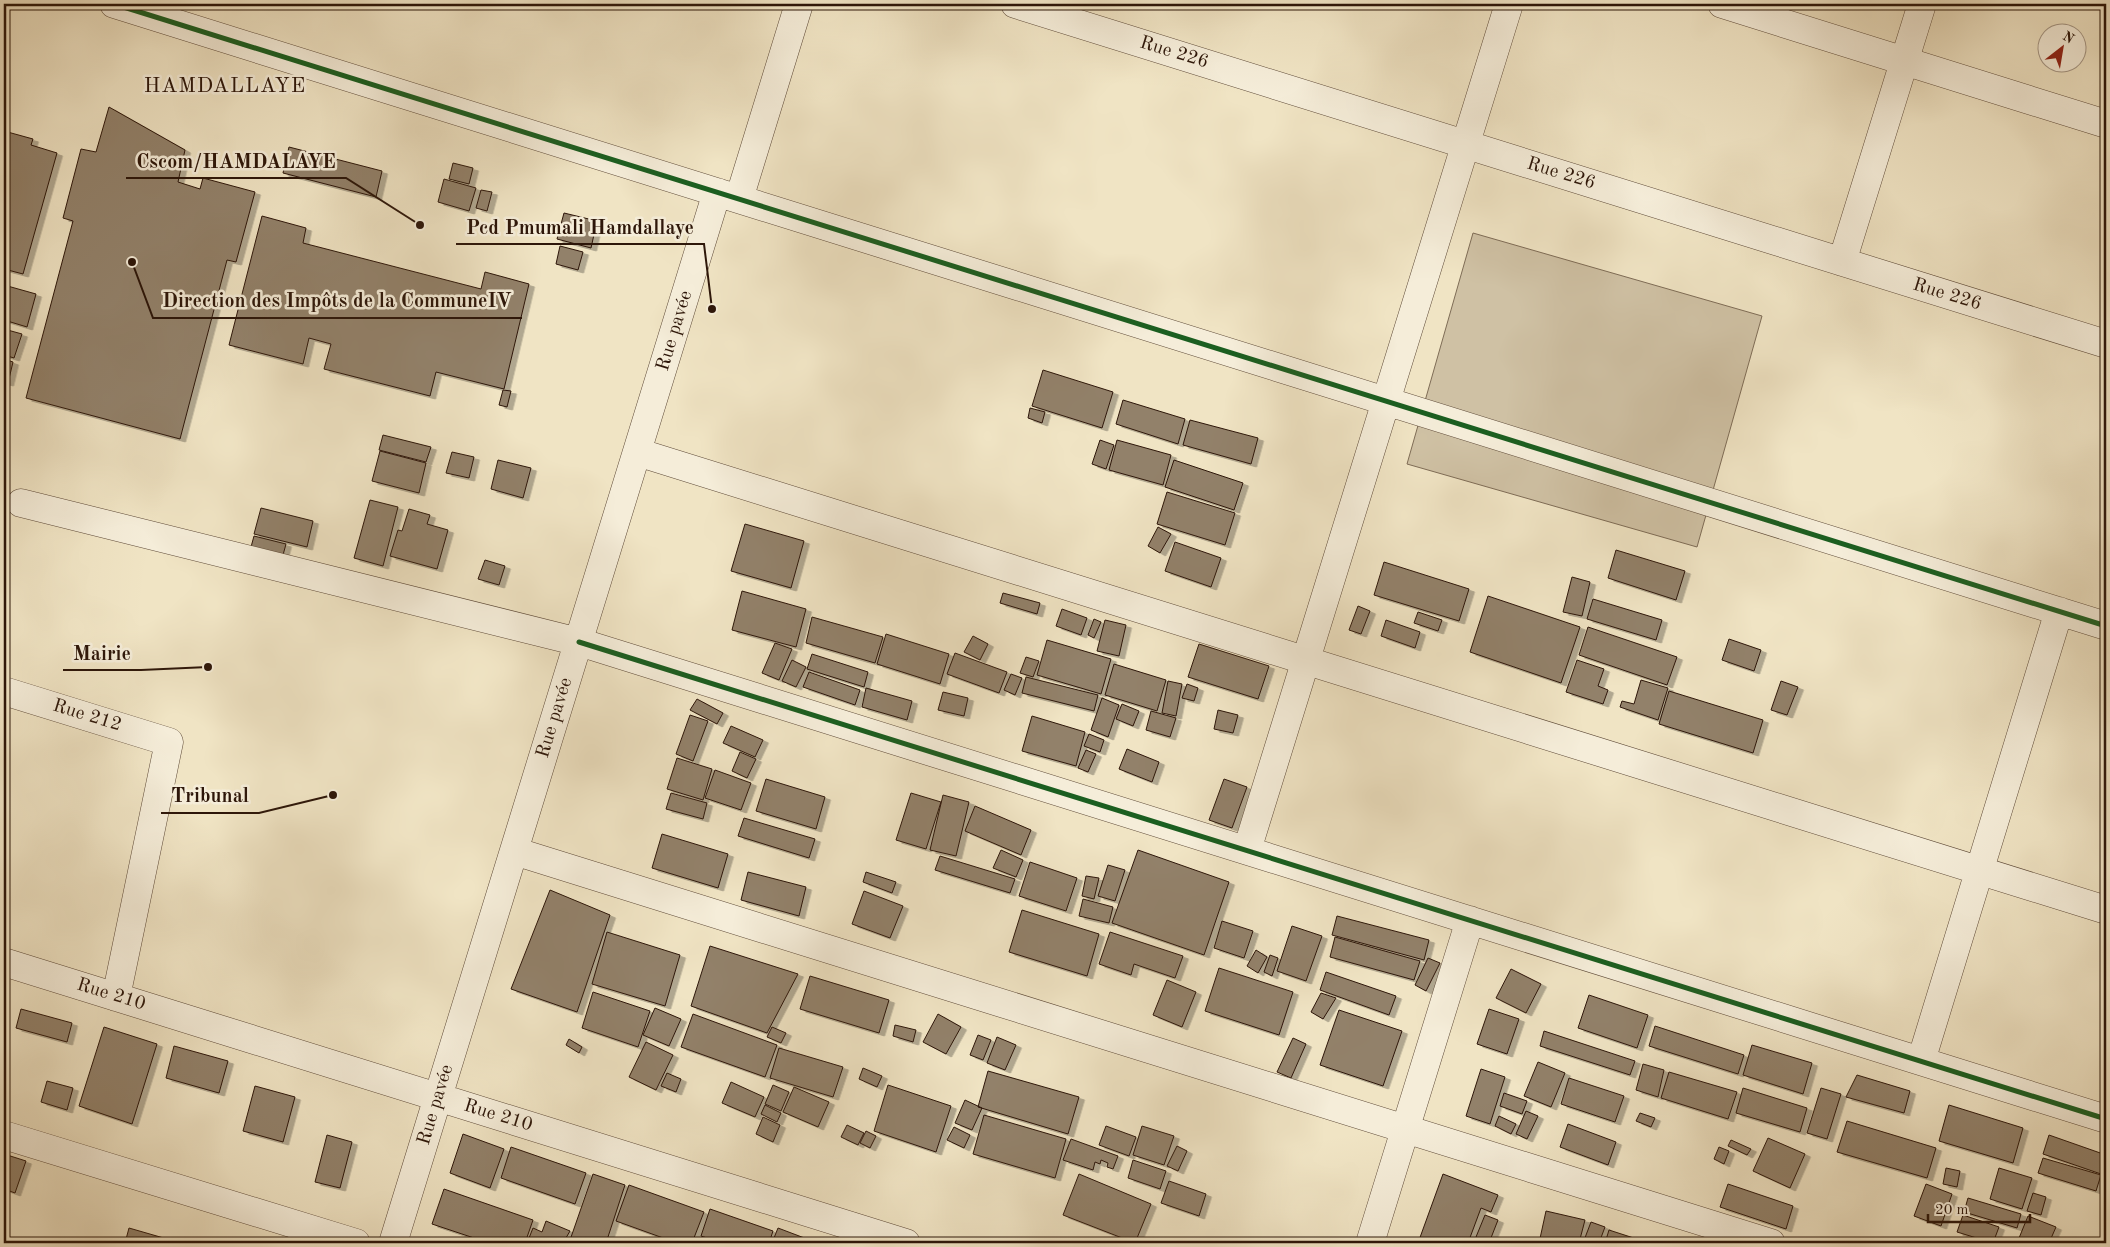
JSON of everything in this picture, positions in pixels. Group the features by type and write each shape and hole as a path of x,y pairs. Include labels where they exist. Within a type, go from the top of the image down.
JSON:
{"street":[{"path":"114,4 2106,626"},
{"name":"Rue pavée","path":"393,1243 638,452 728,196 799,4"},
{"name":"Rue 226","path":"1015,4 2106,344"},
{"path":"1247,850 1508,4"},
{"path":"1722,4 2106,124"},
{"path":"1842,262 1922,4"},
{"path":"638,452 2106,910"},
{"path":"21,503 579,642 2106,1119"},
{"path":"1921,1061 2059,611"},
{"name":"Rue 212","path":"4,690 169,742 116,997"},
{"path":"514,851 1771,1243"},
{"path":"1370,1243 1470,920"},
{"name":"Rue 210","path":"4,962 906,1243"},
{"path":"4,1135 356,1243"}],"shaded area":[{"path":"1473,233 1762,316 1697,547 1407,464"}],"building":[{"path":"109,107 185,150 178,182 200,189 203,178 255,192 236,262 227,260 180,439 26,398 73,221 63,218 81,149 96,152"},
{"path":"4,131 33,139 31,145 57,153 23,274 4,269"},
{"path":"289,147 382,171 376,197 283,173"},
{"path":"453,163 473,168 469,184 449,179"},
{"path":"444,179 476,188 469,211 438,202"},
{"path":"481,190 492,192 487,211 476,208"},
{"path":"564,213 597,221 591,248 557,239"},
{"path":"262,216 306,228 303,243 481,289 485,272 529,284 504,389 436,372 430,396 324,369 331,344 309,338 303,364 229,345"},
{"path":"560,246 583,252 578,270 556,264"},
{"path":"4,285 36,294 27,327 4,320"},
{"path":"4,329 22,334 14,358 4,355"},
{"path":"4,359 13,362 8,383 4,382"},
{"path":"1043,370 1113,392 1102,428 1032,406"},
{"path":"503,390 511,391 507,407 499,405"},
{"path":"1123,400 1185,419 1178,444 1116,424"},
{"path":"1030,408 1045,412 1042,423 1028,418"},
{"path":"1190,420 1258,438 1251,464 1183,445"},
{"path":"383,435 431,447 426,462 379,450"},
{"path":"1100,440 1114,445 1106,469 1092,464"},
{"path":"1117,440 1171,455 1163,485 1109,470"},
{"path":"380,451 426,463 419,493 372,481"},
{"path":"452,452 474,457 469,478 446,473"},
{"path":"498,460 531,468 523,498 491,489"},
{"path":"1174,460 1243,483 1234,510 1165,487"},
{"path":"1167,492 1235,513 1225,545 1157,524"},
{"path":"370,500 398,507 383,566 354,558"},
{"path":"261,508 313,521 307,547 254,534"},
{"path":"409,509 430,515 427,524 448,530 437,569 390,556 398,530 402,531"},
{"path":"745,524 804,541 791,588 731,571"},
{"path":"1158,527 1171,534 1160,553 1148,546"},
{"path":"254,536 286,544 283,555 251,547"},
{"path":"1175,542 1221,558 1211,587 1165,571"},
{"path":"1616,550 1685,571 1676,600 1608,578"},
{"path":"485,560 505,566 499,585 478,579"},
{"path":"1384,562 1469,589 1459,621 1374,595"},
{"path":"1572,577 1590,582 1582,616 1563,612"},
{"path":"742,591 806,609 796,647 732,630"},
{"path":"1003,593 1040,603 1037,614 1000,603"},
{"path":"1488,596 1580,627 1561,683 1470,652"},
{"path":"1593,599 1662,620 1656,640 1587,619"},
{"path":"1358,606 1370,611 1361,634 1349,630"},
{"path":"1062,609 1087,618 1081,635 1056,626"},
{"path":"1418,612 1442,620 1438,631 1414,623"},
{"path":"812,617 883,637 875,663 806,643"},
{"path":"1094,619 1101,622 1094,638 1088,635"},
{"path":"1105,620 1126,625 1119,656 1097,651"},
{"path":"1386,620 1420,632 1415,648 1381,636"},
{"path":"1588,627 1677,657 1667,685 1579,655"},
{"path":"886,634 949,654 940,684 877,664"},
{"path":"973,636 988,644 980,660 964,652"},
{"path":"1729,639 1761,650 1754,671 1722,660"},
{"path":"1047,640 1111,659 1101,694 1037,675"},
{"path":"775,643 792,649 779,680 762,673"},
{"path":"1199,644 1269,666 1258,699 1188,677"},
{"path":"955,653 1007,672 999,693 947,674"},
{"path":"812,654 868,672 864,687 807,669"},
{"path":"1026,657 1039,661 1033,677 1020,673"},
{"path":"792,660 806,667 796,687 782,681"},
{"path":"1577,660 1604,669 1598,686 1608,690 1603,704 1566,692"},
{"path":"1114,664 1166,680 1157,711 1105,695"},
{"path":"809,672 860,690 855,705 803,687"},
{"path":"1011,674 1022,678 1015,695 1004,690"},
{"path":"1026,677 1098,695 1094,711 1022,693"},
{"path":"1641,680 1668,688 1658,720 1620,707 1622,701 1634,704"},
{"path":"1168,681 1182,684 1176,716 1162,713"},
{"path":"1781,681 1798,687 1787,715 1771,710"},
{"path":"1187,684 1198,688 1194,701 1182,698"},
{"path":"866,688 912,701 907,720 862,707"},
{"path":"1669,691 1763,720 1753,753 1659,724"},
{"path":"943,692 968,698 964,716 938,710"},
{"path":"1102,698 1119,705 1108,737 1091,730"},
{"path":"697,699 723,713 717,724 690,710"},
{"path":"1122,704 1139,711 1133,726 1116,719"},
{"path":"1218,710 1238,715 1233,733 1214,729"},
{"path":"1151,711 1176,718 1170,737 1146,730"},
{"path":"690,715 708,721 693,761 676,754"},
{"path":"1032,716 1085,732 1076,766 1022,751"},
{"path":"731,726 763,740 755,757 723,743"},
{"path":"1089,734 1104,740 1100,752 1084,746"},
{"path":"1127,749 1159,762 1152,782 1119,769"},
{"path":"1086,750 1096,754 1088,772 1078,768"},
{"path":"740,752 756,759 747,778 732,771"},
{"path":"677,758 712,769 703,800 667,789"},
{"path":"715,770 751,783 741,810 705,798"},
{"path":"766,779 825,797 816,829 756,811"},
{"path":"1224,779 1247,787 1232,828 1209,820"},
{"path":"671,793 707,803 703,819 666,809"},
{"path":"911,793 941,802 926,849 896,840"},
{"path":"943,795 969,802 956,856 930,850"},
{"path":"975,806 1031,830 1021,855 965,831"},
{"path":"744,818 815,839 809,858 738,836"},
{"path":"662,834 728,854 718,888 652,868"},
{"path":"1001,850 1023,860 1016,877 993,868"},
{"path":"1138,850 1229,882 1204,955 1112,923"},
{"path":"940,856 1015,879 1010,893 935,870"},
{"path":"1030,862 1077,878 1066,911 1019,896"},
{"path":"1108,865 1125,870 1115,901 1098,896"},
{"path":"748,872 806,887 799,916 741,900"},
{"path":"866,872 896,882 892,893 863,882"},
{"path":"1086,876 1099,878 1094,899 1082,896"},
{"path":"550,890 610,915 577,1012 511,989"},
{"path":"864,891 903,906 890,938 852,924"},
{"path":"1083,899 1113,907 1109,923 1079,916"},
{"path":"1022,910 1099,934 1087,976 1009,952"},
{"path":"1337,916 1429,940 1424,960 1332,935"},
{"path":"1222,921 1253,931 1244,958 1214,948"},
{"path":"1292,926 1322,936 1306,981 1277,971"},
{"path":"607,932 680,955 665,1006 592,984"},
{"path":"1110,932 1183,956 1175,978 1134,964 1131,975 1099,964"},
{"path":"1335,937 1420,961 1414,980 1330,957"},
{"path":"710,946 798,974 767,1033 691,1006"},
{"path":"1256,950 1267,957 1258,973 1247,966"},
{"path":"1270,955 1278,958 1272,976 1264,972"},
{"path":"1428,958 1440,963 1426,991 1415,985"},
{"path":"1219,968 1293,992 1279,1035 1205,1011"},
{"path":"1511,969 1541,984 1526,1013 1496,998"},
{"path":"1326,972 1396,996 1389,1015 1320,990"},
{"path":"810,976 889,1000 879,1033 800,1009"},
{"path":"1167,980 1196,992 1182,1027 1153,1015"},
{"path":"593,992 650,1011 638,1047 582,1028"},
{"path":"1321,993 1336,998 1323,1019 1311,1012"},
{"path":"1589,995 1648,1015 1637,1048 1578,1028"},
{"path":"655,1008 681,1019 669,1046 643,1035"},
{"path":"21,1009 72,1023 67,1042 16,1028"},
{"path":"1489,1009 1519,1019 1507,1054 1477,1044"},
{"path":"1339,1010 1402,1031 1383,1086 1320,1065"},
{"path":"693,1014 777,1045 765,1077 681,1047"},
{"path":"938,1014 961,1027 946,1054 923,1042"},
{"path":"895,1025 916,1030 913,1042 893,1036"},
{"path":"1655,1026 1744,1055 1738,1074 1649,1046"},
{"path":"104,1027 157,1044 132,1124 79,1106"},
{"path":"772,1027 786,1033 781,1043 767,1037"},
{"path":"1544,1031 1635,1061 1630,1075 1540,1046"},
{"path":"978,1035 991,1040 983,1060 970,1055"},
{"path":"997,1037 1016,1045 1005,1070 987,1063"},
{"path":"1293,1038 1306,1044 1291,1078 1277,1072"},
{"path":"569,1039 582,1047 579,1053 566,1045"},
{"path":"646,1042 673,1055 656,1090 629,1077"},
{"path":"1752,1045 1812,1063 1803,1094 1743,1075"},
{"path":"174,1046 228,1061 219,1093 166,1078"},
{"path":"779,1048 843,1067 833,1097 770,1078"},
{"path":"1538,1062 1565,1073 1551,1107 1524,1096"},
{"path":"1643,1064 1664,1070 1658,1097 1636,1090"},
{"path":"863,1068 882,1076 877,1087 859,1079"},
{"path":"1481,1069 1505,1077 1490,1124 1466,1116"},
{"path":"988,1071 1079,1097 1068,1134 978,1107"},
{"path":"1669,1072 1737,1092 1728,1119 1661,1098"},
{"path":"667,1073 681,1079 676,1092 661,1086"},
{"path":"1857,1075 1910,1091 1904,1113 1846,1097"},
{"path":"1569,1078 1624,1096 1615,1122 1561,1104"},
{"path":"47,1081 73,1088 67,1110 41,1102"},
{"path":"731,1082 764,1097 755,1117 722,1103"},
{"path":"773,1085 789,1092 781,1111 765,1104"},
{"path":"888,1085 951,1106 936,1152 874,1131"},
{"path":"255,1086 295,1097 283,1142 243,1131"},
{"path":"794,1087 829,1102 818,1127 783,1112"},
{"path":"1743,1088 1807,1108 1800,1132 1736,1113"},
{"path":"1821,1088 1841,1094 1827,1139 1807,1133"},
{"path":"1504,1093 1527,1101 1522,1114 1500,1106"},
{"path":"965,1100 982,1108 972,1130 955,1123"},
{"path":"765,1105 781,1113 777,1122 761,1114"},
{"path":"1949,1105 2023,1128 2013,1163 1939,1141"},
{"path":"1526,1111 1538,1116 1527,1139 1516,1134"},
{"path":"1640,1113 1655,1118 1651,1127 1636,1121"},
{"path":"984,1115 1066,1139 1055,1178 973,1154"},
{"path":"1499,1116 1516,1124 1511,1134 1495,1126"},
{"path":"763,1117 780,1125 773,1142 756,1134"},
{"path":"1847,1121 1936,1148 1927,1178 1837,1152"},
{"path":"1568,1124 1616,1142 1608,1165 1560,1147"},
{"path":"847,1125 864,1133 858,1145 841,1137"},
{"path":"1106,1126 1136,1137 1129,1156 1099,1145"},
{"path":"1142,1126 1174,1136 1164,1165 1133,1155"},
{"path":"954,1127 970,1135 964,1148 947,1140"},
{"path":"866,1131 876,1136 870,1148 860,1143"},
{"path":"463,1134 504,1149 490,1188 450,1173"},
{"path":"327,1135 352,1142 340,1188 315,1182"},
{"path":"2049,1135 2106,1155 2101,1174 2043,1154"},
{"path":"1768,1138 1805,1154 1790,1188 1753,1171"},
{"path":"1071,1139 1118,1156 1113,1169 1107,1167 1108,1163 1101,1160 1100,1164 1095,1162 1093,1170 1063,1160"},
{"path":"1731,1140 1751,1149 1747,1155 1728,1146"},
{"path":"1177,1146 1187,1151 1178,1171 1167,1166"},
{"path":"511,1147 586,1173 575,1204 501,1178"},
{"path":"1719,1147 1729,1151 1724,1164 1714,1159"},
{"path":"4,1154 26,1161 15,1193 4,1189"},
{"path":"2043,1158 2101,1175 2096,1191 2038,1173"},
{"path":"1133,1160 1166,1171 1160,1189 1128,1178"},
{"path":"1946,1168 1960,1171 1957,1187 1943,1184"},
{"path":"1999,1168 2032,1178 2022,1209 1990,1199"},
{"path":"593,1174 625,1185 606,1243 569,1243"},
{"path":"1079,1174 1151,1204 1135,1243 1063,1215"},
{"path":"1443,1174 1498,1195 1491,1212 1481,1208 1468,1243 1418,1243"},
{"path":"1169,1181 1206,1194 1199,1216 1161,1203"},
{"path":"1728,1184 1793,1206 1786,1229 1720,1207"},
{"path":"1926,1184 1952,1194 1941,1226 1914,1216"},
{"path":"629,1185 704,1212 692,1243 677,1243 616,1221"},
{"path":"444,1189 533,1220 525,1243 489,1243 432,1224"},
{"path":"2033,1193 2046,1197 2041,1215 2027,1211"},
{"path":"1968,1198 2021,1214 2017,1228 1964,1212"},
{"path":"710,1209 773,1231 769,1243 722,1243 701,1236"},
{"path":"1546,1211 1585,1220 1579,1243 1539,1243"},
{"path":"1485,1215 1498,1220 1489,1243 1476,1237"},
{"path":"1963,1215 1999,1227 1993,1243 1957,1232"},
{"path":"2028,1216 2056,1227 2049,1243 2017,1243"},
{"path":"546,1221 570,1231 563,1243 527,1243 533,1228 542,1232"},
{"path":"1591,1222 1605,1227 1599,1243 1583,1243"},
{"path":"129,1228 181,1243 125,1243"},
{"path":"778,1228 815,1242 815,1243 772,1243"},
{"path":"1609,1230 1646,1242 1646,1243 1605,1243"}],"cycle path":[{"path":"114,4 2106,626"},
{"path":"579,642 2106,1119"}],"place":[{"name":"Cscom/HAMDALAYE","path":"420,225"},
{"name":"Direction des Impôts de la CommuneIV","path":"132,262"},
{"name":"Pcd Pmumali Hamdallaye","path":"712,309"},
{"name":"Mairie","path":"208,667"},
{"name":"Tribunal","path":"333,795"}],"district":[{"name":"HAMDALLAYE","path":"225,86"}]}
